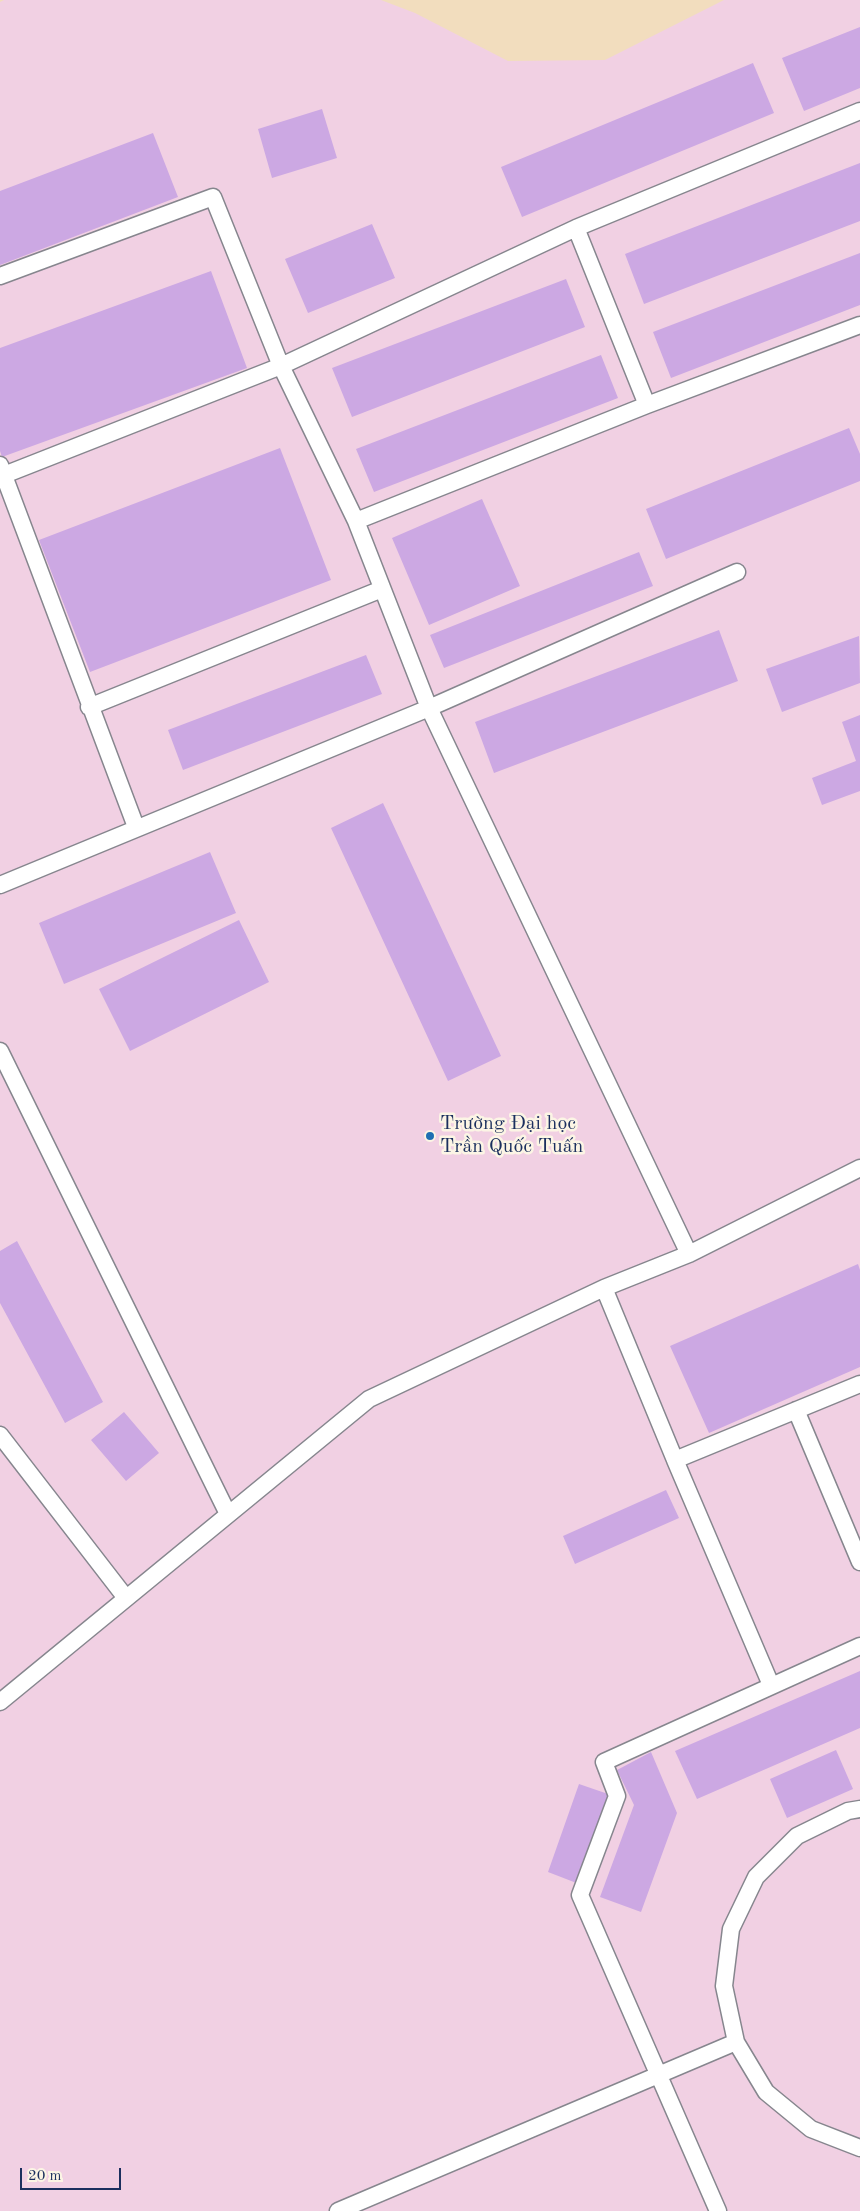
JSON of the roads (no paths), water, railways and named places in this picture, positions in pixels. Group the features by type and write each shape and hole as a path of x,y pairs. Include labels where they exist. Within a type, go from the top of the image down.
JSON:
{"lane":[{"path":"136,828 89,707 2,470 281,366 576,228 860,111"},
{"path":"0,276 213,197 281,366 356,521 429,708 689,1254"},
{"path":"576,228 647,405"},
{"path":"356,521 647,405 860,325"},
{"path":"0,885 429,708 736,572"},
{"path":"89,707 382,589"},
{"path":"0,1051 228,1514"},
{"path":"0,1702 368,1399 604,1288 689,1254 860,1168"},
{"path":"604,1288 771,1685"},
{"path":"675,1460 860,1384"},
{"path":"796,1410 860,1562"},
{"path":"0,1435 126,1598"},
{"path":"718,2211 660,2074 580,1895 618,1796 604,1762 860,1646"},
{"path":"860,1809 848,1811 797,1836 756,1877 731,1929 724,1986 736,2042 766,2092 810,2129 860,2148"},
{"path":"338,2211 736,2042"}],"place":[{"name":"Trường Đại học Trần Quốc Tuấn","path":"430,1136"}]}
